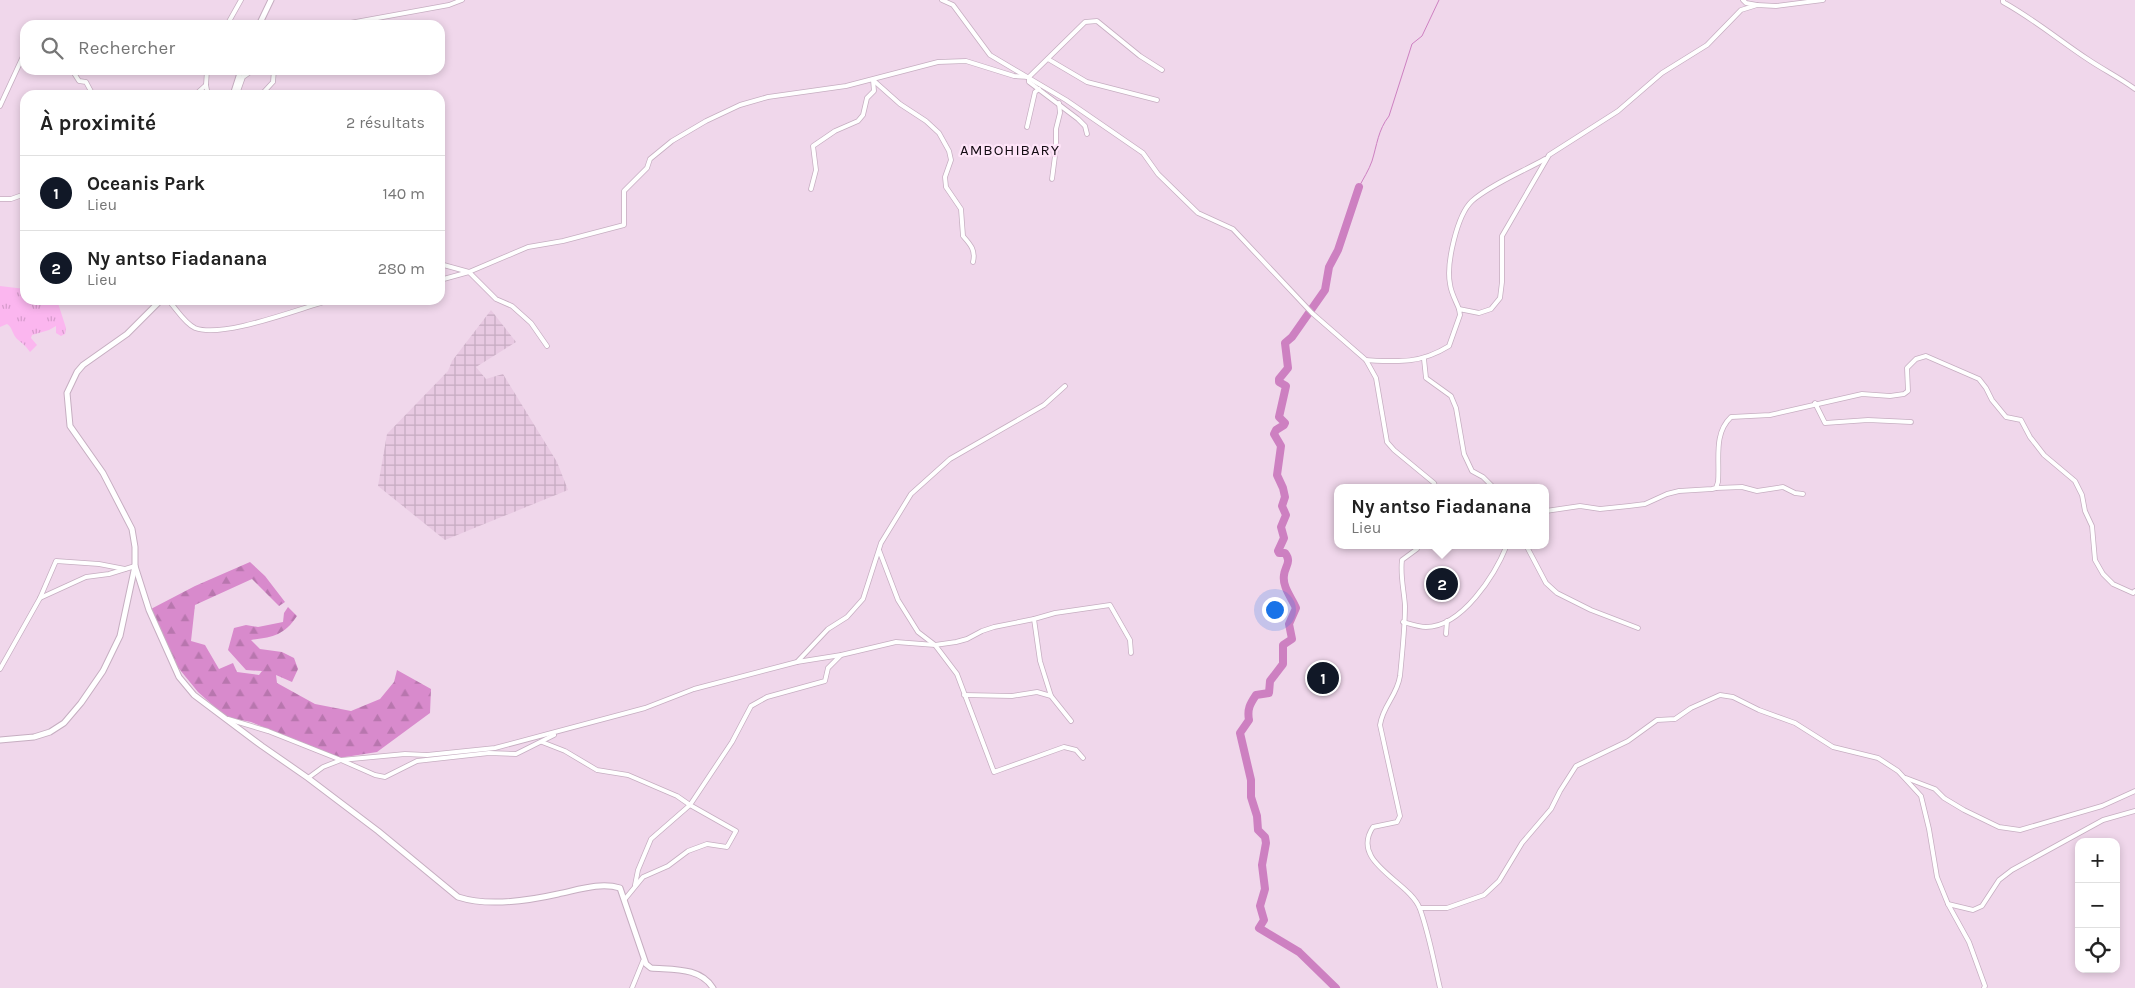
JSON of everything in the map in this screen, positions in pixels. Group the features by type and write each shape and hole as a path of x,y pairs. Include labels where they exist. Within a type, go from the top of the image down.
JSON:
{"street":[{"path":"230,20 241,0"},
{"path":"261,20 271,0"},
{"path":"368,20 431,9 462,0"},
{"path":"942,0 953,5 990,55 1066,100 1143,153 1158,174 1198,213 1233,229 1312,313 1366,360 1376,378 1387,442 1434,484"},
{"path":"1743,0 1746,3 1776,6 1823,0"},
{"path":"1998,0 2027,15 2090,61 2114,74 2135,89"},
{"path":"1366,360 1401,361 1424,359 1448,346 1460,315 1450,285 1449,271 1456,232 1462,216 1472,202 1545,159 1557,149 1618,111 1662,73 1707,45 1741,10 1757,5"},
{"path":"445,279 469,272 528,247 563,241 624,225 624,191 647,168 650,159 672,141 706,120 740,105 768,97 846,86 909,68 938,62 966,60 1014,76 1029,77 1085,22 1097,21 1140,56 1162,70"},
{"path":"1048,59 1087,82 1156,100"},
{"path":"0,106 20,63"},
{"path":"75,75 79,81 86,82 90,90"},
{"path":"207,75 207,90"},
{"path":"235,90 240,75"},
{"path":"236,90 243,77 246,75"},
{"path":"266,90 273,82 274,75"},
{"path":"1029,77 1029,82 1078,119 1085,126 1087,134"},
{"path":"811,189 816,170 813,146 836,131 858,121 864,115 867,98 874,91 872,80"},
{"path":"872,80 939,133 949,151 951,160 945,177 946,186 962,209 963,236 971,245 975,256 974,262"},
{"path":"200,90 206,85"},
{"path":"1027,127 1035,92 1039,89"},
{"path":"1052,179 1056,129 1060,113 1059,104"},
{"path":"1459,309 1479,314 1491,309 1500,298 1502,236 1539,174 1545,159"},
{"path":"0,199 11,199 20,196"},
{"path":"445,265 469,272 496,299 512,306 531,323 547,346"},
{"path":"0,740 34,737 50,732 64,723 81,703 103,671 120,636 135,566 135,546 132,529 103,473 70,426 67,393 77,372 83,365 127,334 156,305"},
{"path":"173,305 194,328 215,331 250,325 315,305"},
{"path":"1716,488 1718,442 1726,422 1731,416 1770,415 1862,394 1890,396 1904,394 1908,391 1908,368 1920,357 1932,357 1972,375 1984,384 1992,400 2006,417 2021,420 2030,437 2044,455 2075,481 2082,495 2085,511 2092,526 2095,560 2103,574 2113,584 2133,594 2135,591"},
{"path":"1424,359 1426,378 1451,396 1456,408 1464,454 1472,471 1483,476 1490,484"},
{"path":"797,662 828,629 847,617 863,598 881,543 911,494 950,460 1044,404 1066,386"},
{"path":"1815,404 1825,423 1868,420 1911,422"},
{"path":"1549,511 1580,506 1600,509 1645,504 1673,492 1716,488 1742,487 1757,491 1783,487 1794,493 1803,494"},
{"path":"1416,549 1402,560 1401,577 1405,610 1398,682 1396,692 1382,712 1380,725 1400,816 1397,822 1373,827 1366,843 1372,857 1420,908 1440,988"},
{"path":"1403,622 1424,627 1447,621 1474,600 1499,565 1505,549"},
{"path":"1528,549 1546,583 1557,593 1591,610 1638,628"},
{"path":"879,550 898,600 918,632 935,645 957,674 994,772 1064,747 1076,750 1083,758"},
{"path":"0,669 40,598 56,561 126,569"},
{"path":"40,598 86,577 109,574 135,566"},
{"path":"135,566 149,610 179,677 194,695 378,831 458,896 474,902 534,899 610,885 620,888 643,961 651,968 695,972 708,981 713,988"},
{"path":"308,778 323,767 341,760 495,748 558,733 645,708 694,689 797,662 841,655 896,642 935,645 967,639 988,629 1034,619 1055,612 1110,605 1130,640 1131,654"},
{"path":"1034,619 1040,661 1051,696 1071,721"},
{"path":"1446,634 1447,621"},
{"path":"634,887 638,870 651,839 690,805 727,750 751,706 767,697 826,681 828,668 841,655"},
{"path":"964,695 1012,696 1037,692 1051,696"},
{"path":"1420,908 1447,908 1484,895 1499,881 1522,843 1551,809 1576,766 1628,741 1657,720 1675,719 1691,708 1720,695 1733,697 1759,710 1795,723 1833,747 1878,758 1904,777 1921,796 1937,877 1948,904 1970,942 1986,986 1984,988"},
{"path":"227,719 268,731 375,775 385,777 417,761 489,753 516,754 558,733"},
{"path":"542,742 566,751 598,770 628,775 677,796 736,831 727,847 707,844 688,851 668,866 643,878 625,899"},
{"path":"1904,777 1936,789 1944,798 1999,827 2020,830 2102,806 2135,791"},
{"path":"1948,904 1973,910 1982,906 1999,880 2012,870 2103,820 2135,811"},
{"path":"632,988 643,961"}],"shaded area":[{"path":"491,310 516,342 476,367 486,379 503,374 557,462 568,490 445,540 378,486 387,434 448,371 452,361"}],"green space":[{"path":"0,286 20,288 20,305 59,305 66,328 65,334 61,336 56,333 56,326 32,335 31,338 37,345 30,352 15,337 7,324 0,327"},
{"path":"250,562 265,576 285,602 279,606 252,579 195,605 191,641 205,645 219,669 233,663 237,672 259,675 262,671 246,670 228,650 234,628 246,625 258,627 283,622 284,613 288,607 297,616 287,628 271,636 251,640 260,649 282,652 294,658 298,669 292,682 276,675 277,683 315,704 351,711 380,699 394,682 397,670 431,689 430,713 377,752 339,758 251,722 226,717 198,692 176,665 149,610 195,586"}],"waterway":[{"path":"1359,187 1371,164 1380,132 1389,116 1412,44 1422,36 1439,0"},
{"path":"1336,988 1299,952 1259,928 1264,920 1260,906 1265,889 1262,865 1266,843 1265,837 1258,830 1257,816 1251,797 1251,780 1240,733 1249,720 1249,710 1254,698 1256,695 1269,693 1270,681 1283,664 1283,645 1292,639 1289,624 1296,608 1284,584 1288,559 1285,553 1279,553 1278,551 1284,538 1281,527 1286,515 1282,506 1285,497 1283,488 1277,475 1281,446 1274,434 1285,423 1279,417 1286,386 1279,382 1279,379 1288,368 1285,343 1292,337 1325,290 1329,267 1338,250 1359,187"}],"place":[{"name":"Ny antso Fiadanana","path":"1442,584"},
{"name":"Oceanis Park","path":"1323,678"}],"district":[{"name":"AMBOHIBARY","path":"1010,150"}]}
